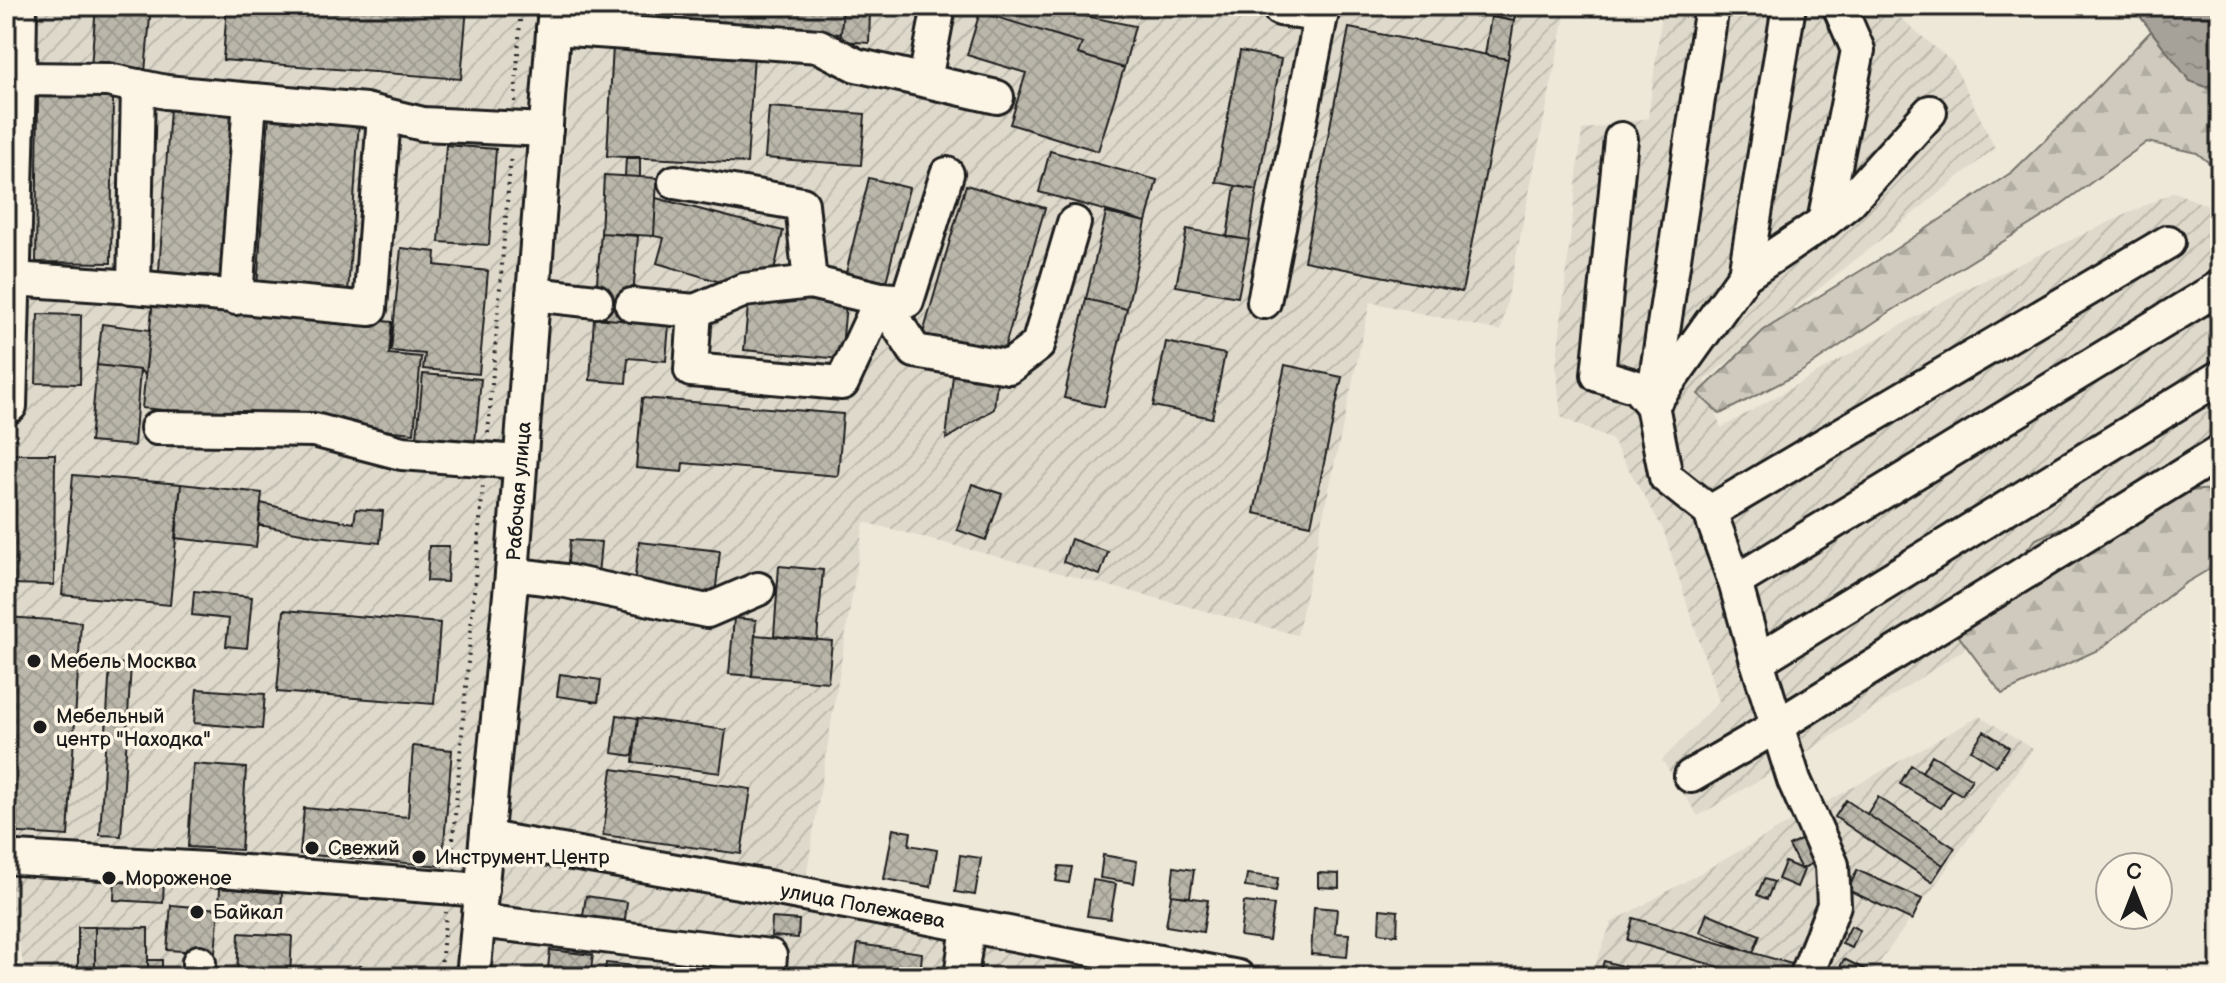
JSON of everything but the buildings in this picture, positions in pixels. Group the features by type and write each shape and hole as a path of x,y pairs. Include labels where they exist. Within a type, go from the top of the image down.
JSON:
{"street":[{"path":"10,406 20,6"},
{"path":"925,80 939,6"},
{"path":"1264,302 1322,11 1280,9 1279,6"},
{"path":"1712,6 1652,405 1666,477 1710,512 1735,582 1794,780 1832,865 1834,905 1806,977"},
{"path":"1745,275 1789,6"},
{"path":"1824,222 1858,50 1839,6"},
{"path":"554,17 819,46 856,65 997,97"},
{"name":"Рабочая улица","path":"473,977 512,574 554,17"},
{"path":"19,79 108,80 166,92 365,110 423,124 546,130"},
{"path":"134,287 138,86"},
{"path":"236,298 250,100"},
{"path":"1652,405 1745,275 1849,202 1930,112"},
{"path":"13,279 370,309 384,115"},
{"path":"1621,139 1598,375 1637,387 1652,405"},
{"path":"632,305 695,311 744,290 810,282 881,299 907,301 947,174"},
{"path":"675,182 802,204 810,282"},
{"path":"881,299 915,351 1009,367 1038,345 1074,223"},
{"path":"1710,512 2168,242"},
{"path":"1735,582 2220,287"},
{"path":"533,294 596,301"},
{"path":"695,311 691,370 842,383 881,299"},
{"path":"1757,661 2220,377"},
{"path":"157,428 314,430 402,453 520,462"},
{"path":"1691,776 2220,452"},
{"path":"512,574 566,581 707,611 758,589"},
{"name":"улица Полежаева","path":"487,838 762,886 1238,977"},
{"path":"16,858 449,888 480,906 770,956 768,977"},
{"path":"961,977 968,926"}],"path":[{"path":"440,977 514,129 521,6"}],"shaded area":[{"path":"6,6 544,6 473,879 6,847"},
{"path":"576,6 1567,6 1501,331 1370,302 1297,635 864,522 805,884 504,833"},
{"path":"1663,6 1887,6 1953,63 1995,148 1705,380 1721,428 1959,292 2174,192 2220,211 2220,482 1810,750 1698,816 1662,760 1719,702 1663,529 1612,440 1561,417 1556,368 1582,130 1648,118"},
{"path":"1980,716 2033,749 1869,977 1591,977 1611,923"},
{"path":"501,855 677,883 1161,977 487,977"},
{"path":"6,868 468,898 459,977 26,977 6,882"}],"green space":[{"path":"2151,31 2190,81 2220,92 2220,172 2197,153 2147,142 2052,211 1888,313 1798,374 1720,414 1698,394 1764,330 1888,254 2012,172"},
{"path":"2220,485 2220,563 2184,584 2100,649 2002,694 1955,631 2036,539 2135,494 2218,489"}],"water":[{"path":"2132,6 2220,6 2220,92 2190,81"}],"place":[{"name":"Мебель Москва","path":"34,661"},
{"name":"Мебельный центр \"Находка\"","path":"40,727"},
{"name":"Свежий","path":"312,848"},
{"name":"Инструмент Центр","path":"419,857"},
{"name":"Мороженое","path":"109,878"},
{"name":"Байкал","path":"197,912"}]}
